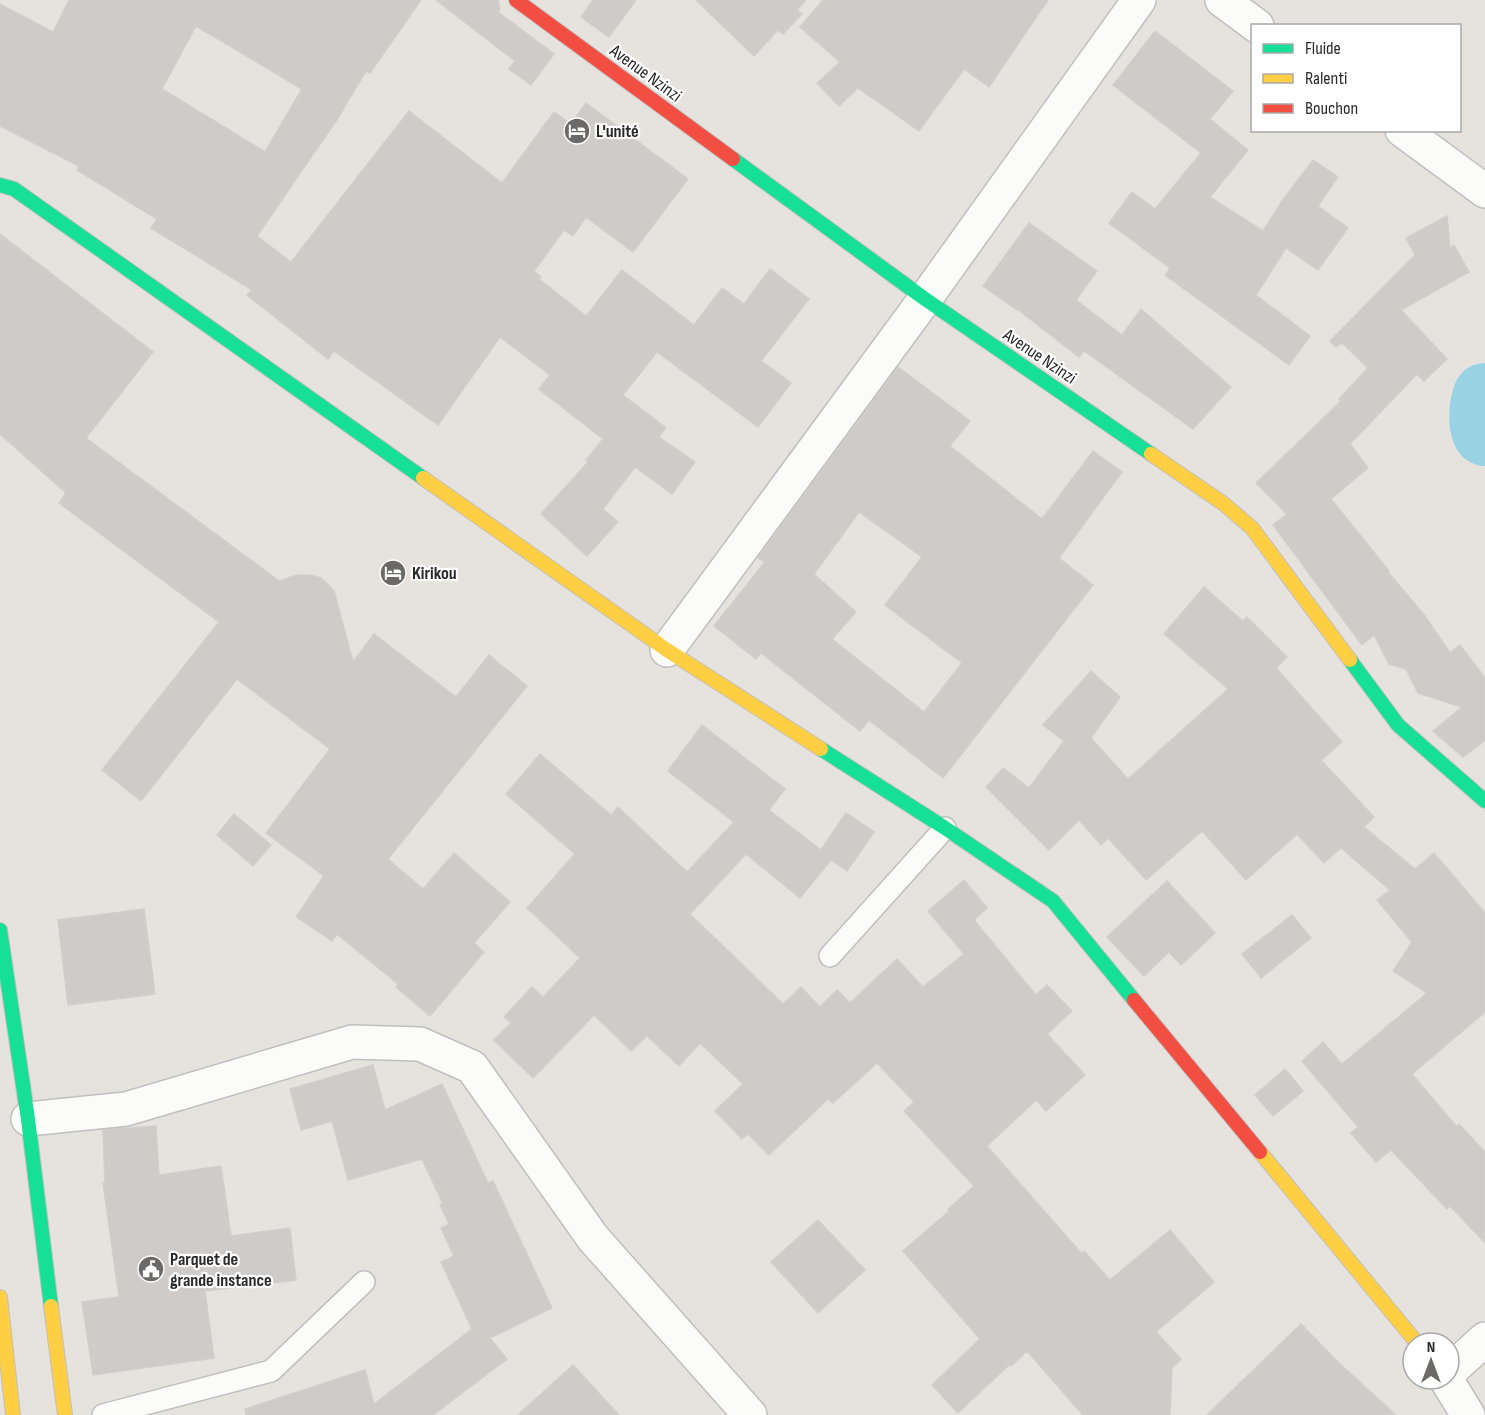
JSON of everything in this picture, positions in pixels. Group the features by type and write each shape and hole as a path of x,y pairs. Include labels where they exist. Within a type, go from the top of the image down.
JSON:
{"street":[{"name":"Avenue Nzinzi","path":"516,0 925,299 1215,497 1252,528 1398,725 1485,801"},
{"path":"667,650 925,299 1139,0"},
{"path":"1222,0 1254,24"},
{"path":"1405,132 1485,191"},
{"path":"0,185 14,189 667,650 945,828 1053,901 1407,1331"},
{"path":"0,930 28,1119 65,1415"},
{"path":"28,1119 126,1109 352,1042 420,1044 472,1068 593,1238 750,1415"},
{"path":"0,1297 13,1415"},
{"path":"1461,1361 1485,1339"},
{"path":"1453,1391 1468,1415"}],"lane":[{"path":"830,956 945,828"},
{"path":"103,1415 271,1371 364,1282"}],"building":[{"path":"69,0 421,0 370,73 366,71 336,121 257,236 291,262 409,111 502,183 554,112 571,124 586,103 688,179 633,252 586,217 573,236 564,230 534,271 541,277 539,279 586,316 622,270 694,325 722,288 744,304 770,269 809,299 761,361 791,383 758,427 657,352 623,395 666,428 659,437 695,462 672,494 635,467 603,509 618,522 587,556 541,514 588,462 586,460 603,439 539,389 550,375 500,337 438,425 334,351 328,359 247,295 252,290 151,228 157,219 77,170 79,166 0,126 0,4 53,32","holes":["196,26 302,89 265,152 162,89"]},
{"path":"436,0 498,0 500,9 498,12 554,54 531,85 509,69 515,61"},
{"path":"593,0 636,0 609,37 581,17"},
{"path":"696,0 806,0 797,10 802,14 783,34 778,30 754,56"},
{"path":"823,0 1048,0 989,87 964,69 919,131 858,88 839,106 817,83 840,62 800,27"},
{"path":"1155,31 1233,91 1210,119 1248,150 1210,197 1263,231 1313,160 1338,177 1318,206 1348,228 1318,270 1286,248 1256,295 1310,336 1289,365 1165,275 1170,268 1109,223 1132,192 1155,209 1201,153 1113,85"},
{"path":"1447,216 1450,248 1454,245 1469,272 1401,310 1447,359 1424,381 1417,374 1350,444 1368,468 1331,499 1425,616 1450,653 1460,645 1485,678 1485,740 1463,757 1433,731 1462,707 1418,693 1406,669 1389,664 1374,635 1362,645 1273,525 1287,514 1256,483 1341,401 1339,399 1368,368 1342,343 1335,347 1330,341 1415,255 1406,238"},
{"path":"1029,223 1097,271 1076,300 1122,335 1141,309 1231,387 1193,429 1084,351 1079,357 983,286"},
{"path":"0,234 153,352 86,438 279,581 297,575 321,578 334,591 353,662 374,634 456,697 489,655 527,686 388,859 423,889 454,853 510,902 474,943 484,952 430,1016 396,987 398,984 337,934 332,941 296,917 324,876 266,833 330,749 237,679 141,801 102,770 219,622 59,503 66,493 0,434"},
{"path":"898,367 970,421 950,446 1042,519 1093,451 1122,472 1059,558 1093,585 943,778 869,720 860,731 761,653 756,659 714,626 765,562 758,558","holes":["859,512 922,557 885,605 962,663 924,712 832,639 856,612 814,574"]},
{"path":"1204,587 1243,621 1247,617 1287,657 1276,668 1342,742 1321,760 1374,817 1364,827 1415,869 1434,853 1485,913 1485,1012 1412,1074 1457,1127 1459,1124 1485,1152 1485,1243 1450,1206 1447,1209 1391,1150 1376,1162 1351,1133 1358,1127 1302,1061 1323,1042 1342,1064 1427,993 1393,971 1412,942 1377,900 1390,890 1341,848 1324,863 1297,834 1246,880 1202,831 1146,880 1108,838 1101,845 1079,820 1049,850 986,787 1003,768 1029,788 1064,741 1043,725 1091,671 1120,697 1091,738 1128,779 1228,689 1164,634"},
{"path":"702,725 785,789 769,810 821,850 846,813 874,832 847,871 831,860 800,898 746,854 690,914 783,1004 801,987 820,1007 837,990 850,1003 897,959 923,987 964,954 928,911 964,880 987,908 974,920 1036,995 1047,985 1072,1011 1047,1034 1085,1075 1046,1111 1036,1100 987,1146 1082,1254 1084,1251 1110,1280 1170,1230 1214,1282 1156,1332 1181,1359 1172,1368 1170,1415 1083,1415 1027,1351 958,1413 932,1385 980,1339 903,1251 974,1186 904,1111 914,1102 877,1063 833,1103 828,1099 769,1155 748,1134 742,1139 715,1111 743,1084 700,1043 679,1066 647,1036 631,1051 594,1015 533,1078 494,1040 511,1023 504,1017 532,987 543,997 580,958 527,908 575,854 506,794 540,754 611,815 618,807 687,872 734,822 668,771"},
{"path":"234,814 271,845 253,866 217,835"},
{"path":"1167,881 1215,933 1181,965 1169,952 1144,976 1107,937"},
{"path":"144,909 155,994 68,1005 58,920"},
{"path":"1292,915 1311,938 1261,978 1242,954"},
{"path":"373,1065 385,1110 442,1084 488,1183 493,1181 552,1308 490,1338 507,1359 433,1415 246,1415 245,1409 365,1370 374,1404 472,1329 441,1262 454,1256 441,1228 449,1224 440,1205 443,1204 422,1159 348,1180 332,1121 301,1130 290,1089"},
{"path":"1285,1069 1303,1091 1273,1116 1255,1095"},
{"path":"156,1126 159,1175 221,1166 231,1236 290,1228 296,1280 205,1291 214,1358 93,1375 82,1302 119,1297 103,1183 105,1183 103,1130"},
{"path":"818,1220 865,1270 818,1313 771,1262"},
{"path":"1301,1324 1339,1363 1396,1415 1207,1415"},
{"path":"573,1365 619,1415 518,1415"}],"waterway":[{"path":"1485,395 1481,415 1485,434"}],"traffic: fast":[{"path":"733,159 925,299 1151,454"},
{"path":"0,185 14,189 423,478"},
{"path":"1350,660 1398,725 1485,801"},
{"path":"821,749 945,828 1053,901 1134,1000"},
{"path":"0,930 28,1119 51,1306"}],"traffic: slow":[{"path":"1151,454 1224,504 1252,528 1350,660"},
{"path":"423,478 667,650 821,749"},
{"path":"1260,1152 1407,1331"},
{"path":"0,1297 13,1415"},
{"path":"51,1306 65,1415"}],"traffic: jam":[{"path":"516,0 733,159"},
{"path":"1134,1000 1260,1152"}],"place":[{"name":"L'unité","path":"577,131"},
{"name":"Kirikou","path":"393,573"},
{"name":"Parquet de grande instance","path":"151,1269"}]}
